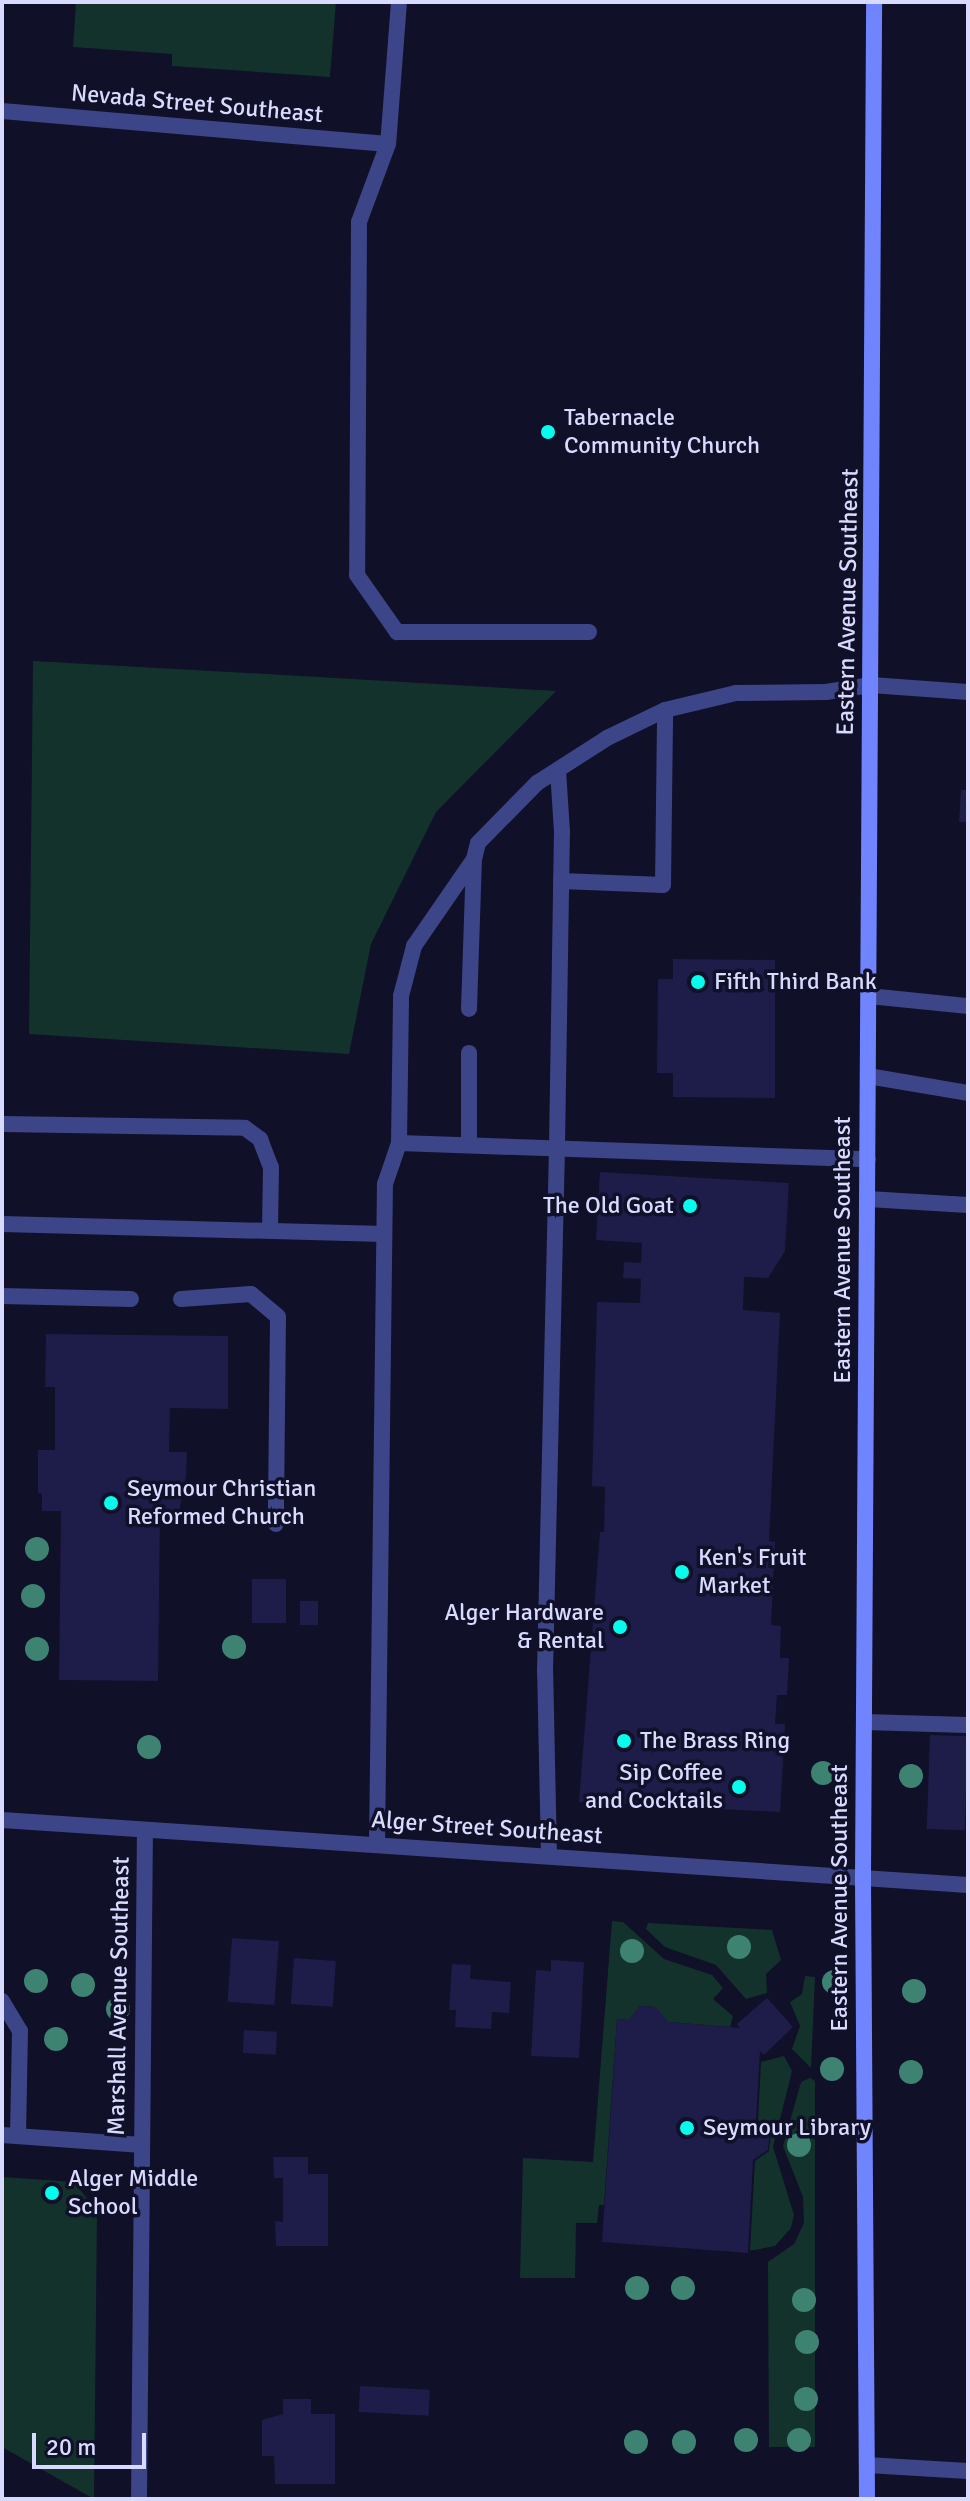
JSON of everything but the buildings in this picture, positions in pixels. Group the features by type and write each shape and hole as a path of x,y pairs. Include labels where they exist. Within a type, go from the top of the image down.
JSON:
{"main road":[{"name":"Eastern Avenue Southeast","path":"867,2499 863,1877 874,2"}],"street":[{"path":"399,2 388,144 359,222 357,575 397,632 589,632"},
{"name":"Nevada Street Southeast","path":"2,111 388,144"},
{"path":"469,1009 474,859 478,843 537,783 665,710 736,693 826,692 871,685 968,692"},
{"path":"561,881 663,885 665,710"},
{"path":"549,1856 545,1672 561,881 558,770"},
{"path":"377,1845 385,1184 399,1143 401,996 414,946 474,859"},
{"path":"869,996 968,1006"},
{"path":"469,1053 469,1145"},
{"path":"868,1076 968,1093"},
{"path":"2,1124 245,1128 260,1139 271,1167 270,1229"},
{"path":"399,1143 868,1159"},
{"path":"868,1199 968,1205"},
{"path":"2,1224 384,1234"},
{"path":"181,1299 251,1294 278,1317 276,1524"},
{"path":"2,1296 131,1299"},
{"path":"864,1722 968,1725"},
{"name":"Alger Street Southeast","path":"2,1820 968,1885"},
{"name":"Marshall Avenue Southeast","path":"139,2499 145,1830"},
{"path":"2,2001 20,2031 10,2136 142,2145"},
{"path":"867,2465 968,2471"}],"green space":[{"path":"76,2 336,2 330,77 172,66 172,54 73,47"},
{"path":"33,661 556,691 436,812 371,944 349,1054 29,1034"},
{"path":"612,1921 623,1922 664,1959 712,1975 723,1988 713,1999 733,2016 730,2027 668,2022 655,2007 640,2006 629,2020 617,2019 604,2205 599,2205 597,2223 576,2223 575,2278 520,2278 523,2158 593,2162"},
{"path":"648,1923 772,1930 781,1960 766,1974 767,1993 746,1999 716,1965 665,1947 646,1929"},
{"path":"805,1976 815,1977 811,2068 792,2049 800,2026 790,2002 802,1994"},
{"path":"784,2056 792,2071 773,2147 794,2215 791,2228 775,2246 750,2250 755,2161 769,2151 771,2133 758,2120 761,2062"},
{"path":"810,2078 815,2081 815,2447 769,2447 768,2262 794,2244 804,2223 803,2197 783,2146 801,2082"},
{"path":"2,2177 74,2182 97,2211 94,2499 2,2447"}],"place":[{"name":"Tabernacle Community Church","path":"548,432"},
{"name":"Fifth Third Bank","path":"698,982"},
{"name":"The Old Goat","path":"690,1206"},
{"name":"Seymour Christian Reformed Church","path":"111,1503"},
{"name":"Ken's Fruit Market","path":"682,1572"},
{"name":"Alger Hardware & Rental","path":"620,1627"},
{"name":"The Brass Ring","path":"624,1741"},
{"name":"Sip Coffee and Cocktails","path":"739,1787"},
{"name":"Seymour Library","path":"687,2128"},
{"name":"Alger Middle School","path":"52,2193"}]}
